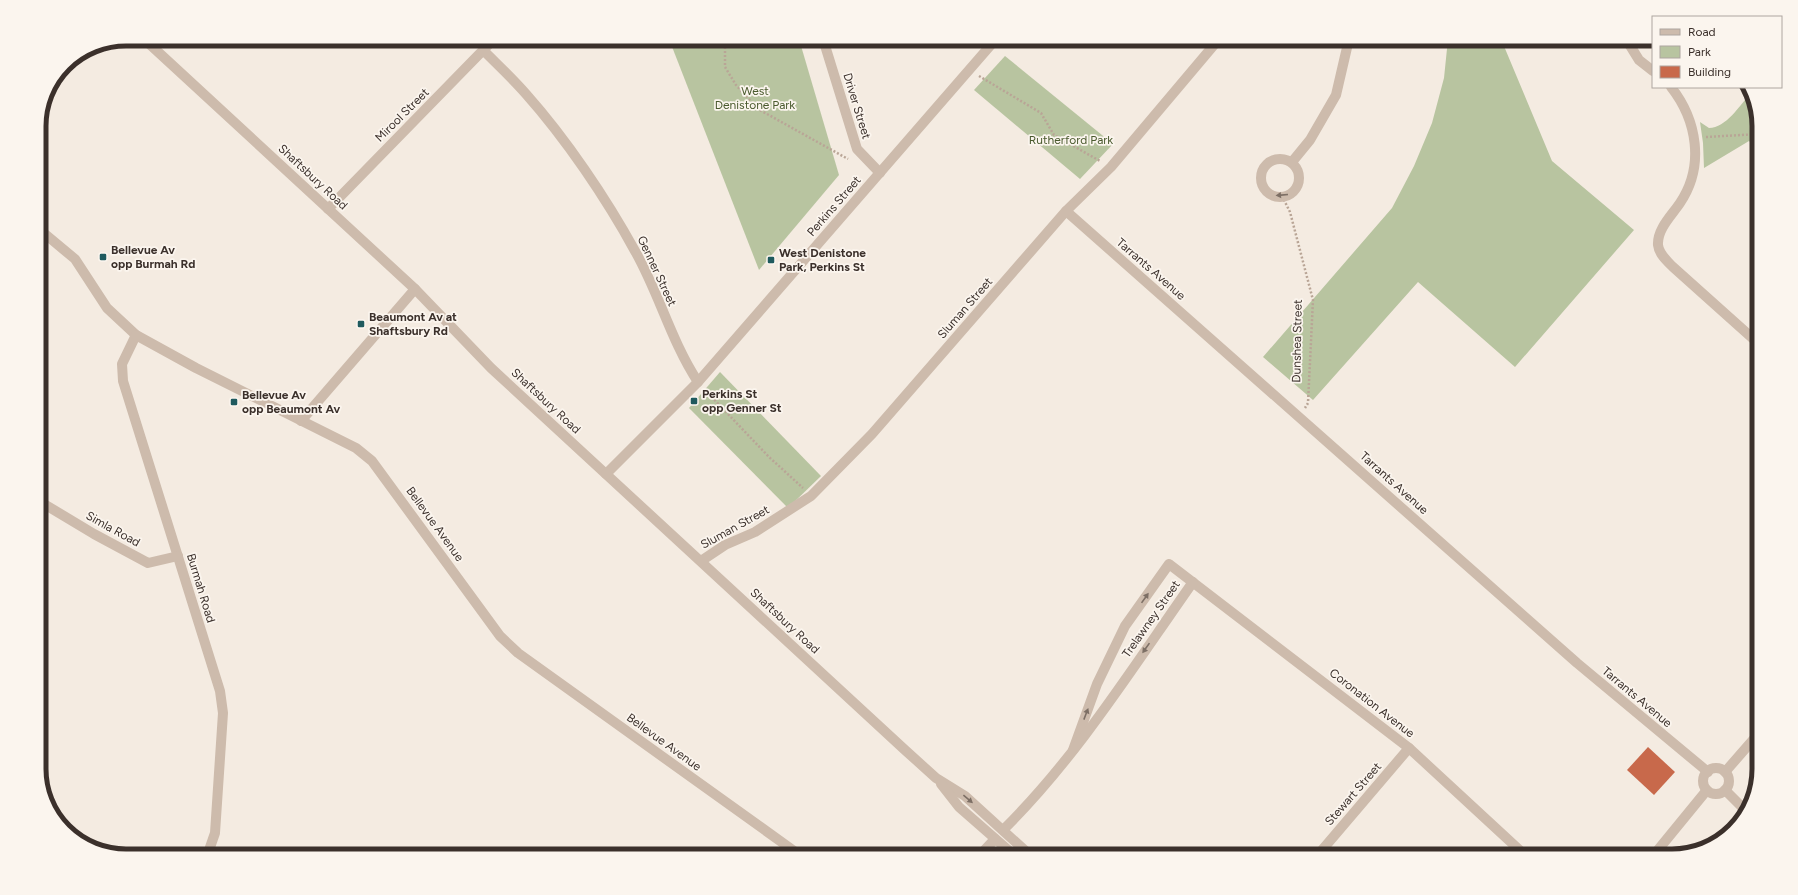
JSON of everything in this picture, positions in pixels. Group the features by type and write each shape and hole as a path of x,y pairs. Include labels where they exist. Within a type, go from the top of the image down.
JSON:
{"street":[{"name":"Shaftsbury Road","path":"152,46 415,289 491,368 936,778 959,807 1007,849"},
{"name":"Mirool Street","path":"328,209 488,46"},
{"name":"Driver Street","path":"825,46 857,149 880,173"},
{"name":"Perkins Street","path":"606,474 698,382 990,46"},
{"name":"Sluman Street","path":"701,561 725,545 754,532 812,496 872,434 1066,211 1111,167 1213,46"},
{"path":"1292,162 1310,140 1336,95 1347,46"},
{"path":"1630,46 1639,60 1652,70"},
{"name":"Genner Street","path":"484,51 526,94 571,151 611,210 636,252 679,351 698,382"},
{"path":"1672,88 1690,116 1695,138 1693,176 1690,187 1660,233 1658,246 1663,257 1673,268 1752,338"},
{"path":"1277,159 1284,159 1292,162 1297,169 1299,178 1297,187 1290,193 1282,196 1273,195 1266,190 1262,183 1264,168 1270,162 1277,159"},
{"name":"Tarrants Avenue","path":"1066,211 1577,663 1708,772"},
{"name":"Bellevue Avenue","path":"46,235 75,259 107,308 136,335 356,448 372,461 500,636 518,653 791,849"},
{"path":"301,420 415,289"},
{"name":"Burmah Road","path":"136,335 122,364 123,381 220,691 224,713 215,833 209,849"},
{"name":"Simla Road","path":"46,505 94,534 148,563 178,556"},
{"name":"Trelawney Street","path":"1003,830 1030,803 1087,733 1193,582 1169,564 1126,626 1097,684 1073,750"},
{"name":"Coronation Avenue","path":"1193,582 1409,748 1518,849"},
{"path":"1725,772 1752,741"},
{"name":"Stewart Street","path":"1323,849 1409,748"},
{"path":"1717,768 1725,772 1729,782 1725,790 1717,794 1707,790 1704,780 1708,772 1717,768"},
{"name":"Shaftsbury Road","path":"936,778 965,796 1023,849"},
{"path":"1659,849 1707,790"},
{"path":"1725,790 1742,807"},
{"path":"986,849 995,839"}],"path":[{"path":"725,46 725,67 736,86 758,109 852,161"},
{"path":"970,70 1041,113 1054,135 1111,167"},
{"path":"1695,138 1752,134"},
{"name":"Dunshea Street","path":"1282,196 1290,212 1313,300 1308,403 1299,416"},
{"path":"698,382 769,457 812,496"}],"green space":[{"name":"West Denistone Park","path":"672,46 801,46 839,175 759,270"},
{"path":"1447,46 1504,46 1552,161 1634,230 1515,367 1418,282 1313,400 1263,357 1392,208 1414,166 1432,123 1444,78"},
{"name":"Rutherford Park","path":"1005,56 1113,144 1080,179 974,90"},
{"path":"1747,98 1752,121 1752,144 1749,141 1704,168 1700,122 1709,128 1715,127 1727,120"},
{"path":"720,372 821,476 788,508 689,408"}],"building":[{"path":"1648,747 1675,772 1654,795 1627,770"}],"place":[{"name":"Bellevue Av opp Burmah Rd","path":"103,257"},
{"name":"West Denistone Park, Perkins St","path":"771,260"},
{"name":"Beaumont Av at Shaftsbury Rd","path":"361,324"},
{"name":"Perkins St opp Genner St","path":"694,401"},
{"name":"Bellevue Av opp Beaumont Av","path":"234,402"}]}
